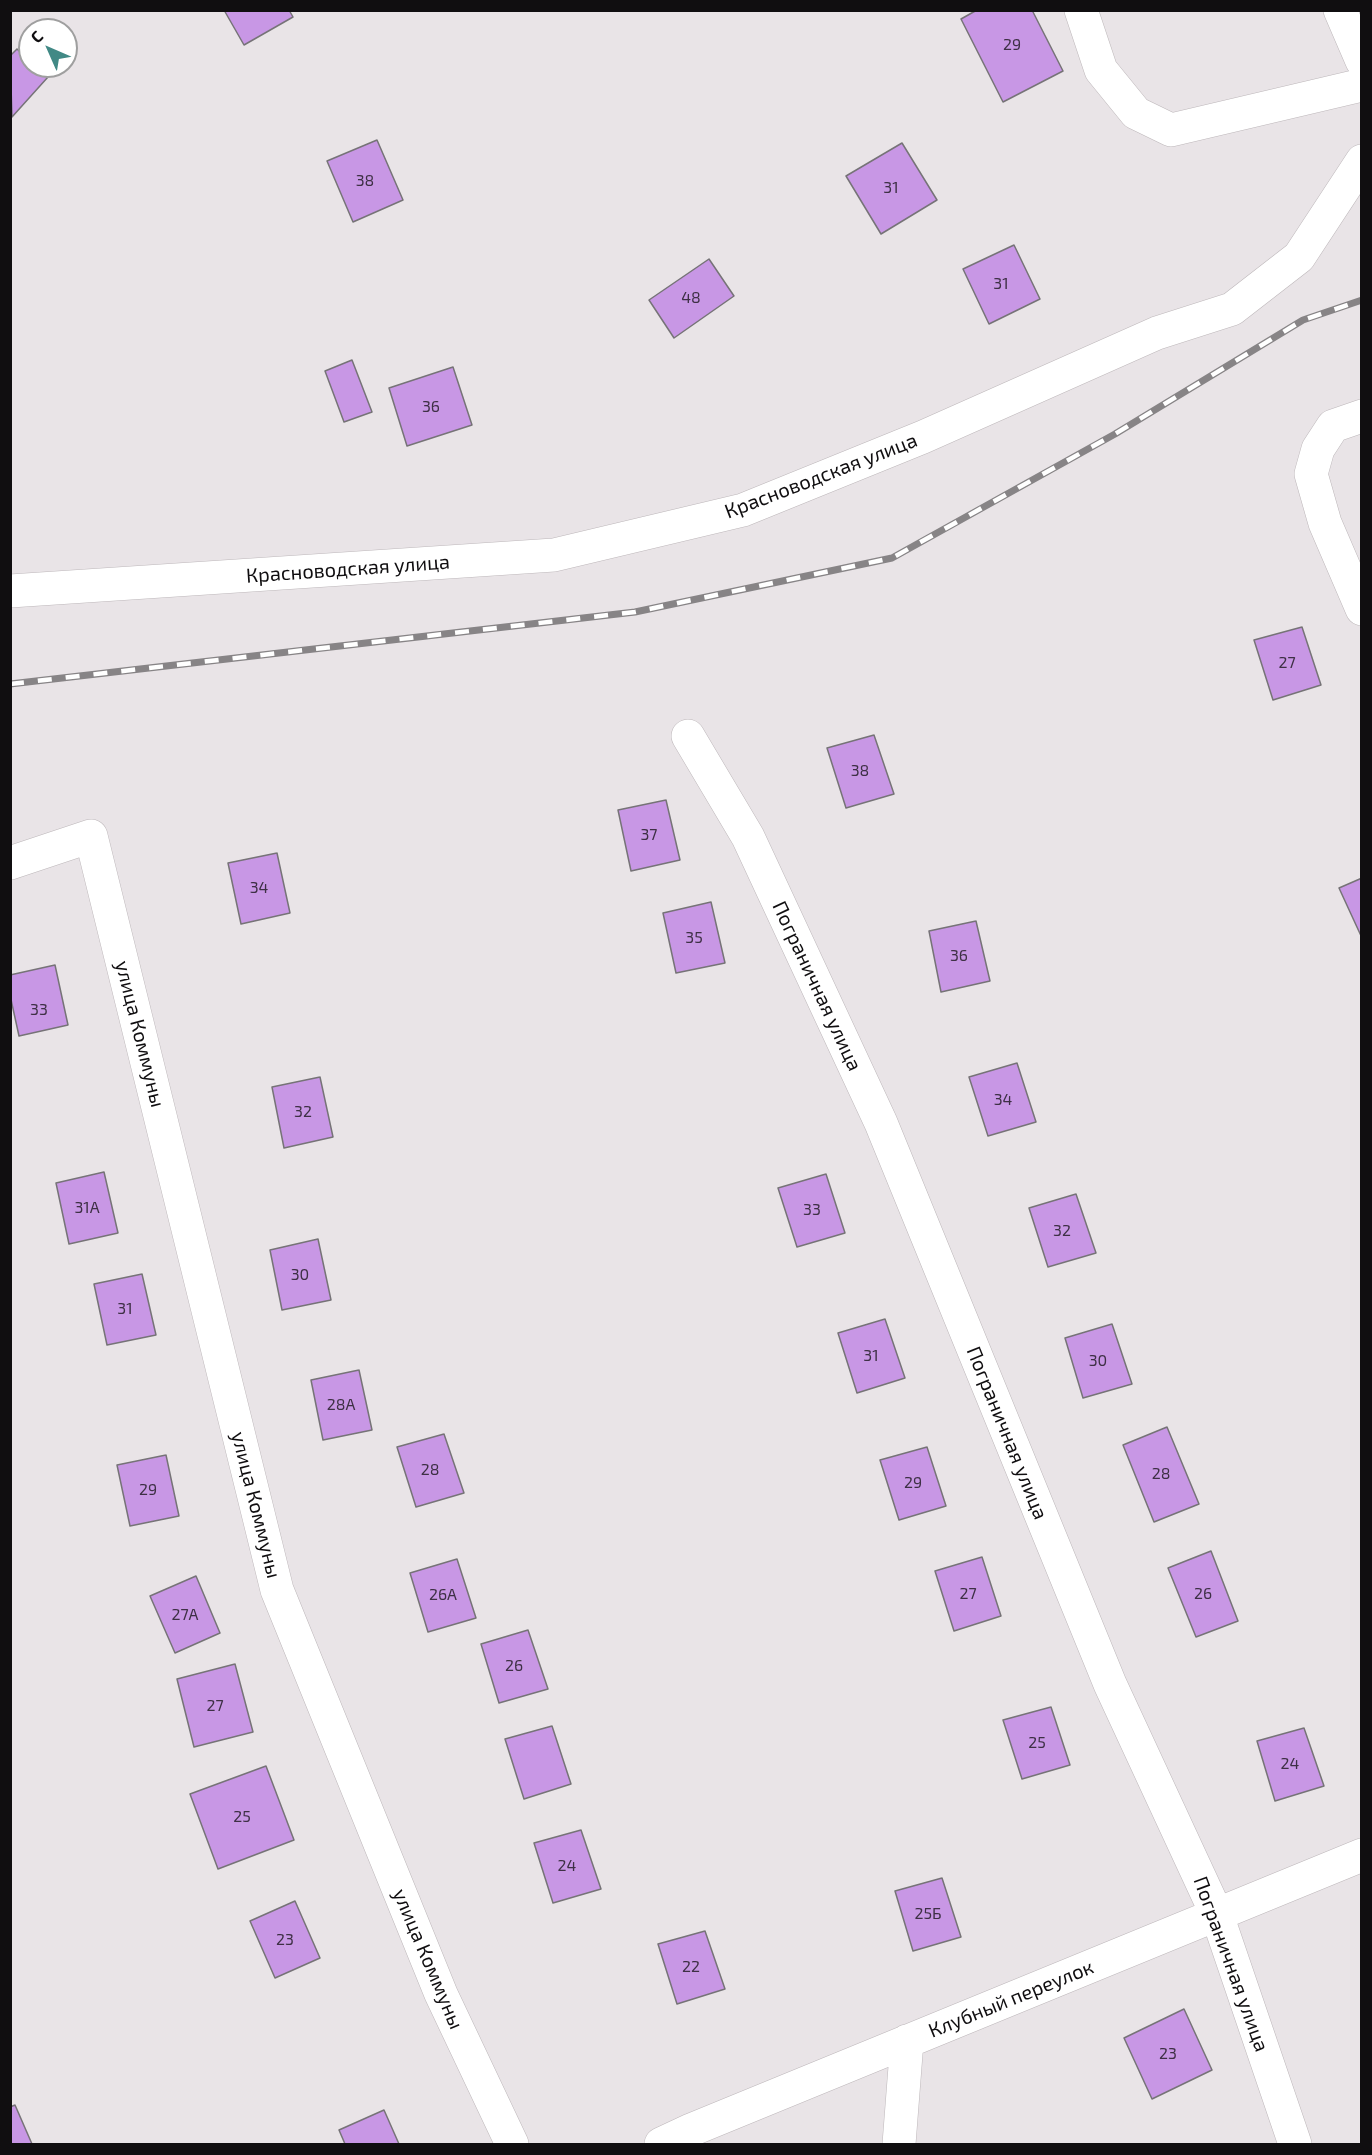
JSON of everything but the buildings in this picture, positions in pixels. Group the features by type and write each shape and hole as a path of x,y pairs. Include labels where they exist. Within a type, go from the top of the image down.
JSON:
{"street":[{"path":"1081,10 1101,70 1136,113 1171,130 1362,85"},
{"path":"1340,10 1362,61"},
{"name":"Красноводская улица","path":"10,591 554,555 743,510 923,437 1157,333 1233,309 1299,257 1362,160"},
{"path":"1362,416 1333,426 1318,449 1311,474 1324,523 1362,609"},
{"name":"Пограничная улица","path":"688,736 748,837 881,1123 1110,1684 1217,1915 1295,2145"},
{"name":"улица Коммуны","path":"10,863 91,836 277,1590 441,1994 512,2145"},
{"name":"Клубный переулок","path":"661,2145 907,2041 1362,1855"},
{"path":"899,2145 907,2041"}],"railway":[{"path":"10,684 635,612 892,558 1115,434 1303,320 1362,300"}]}
